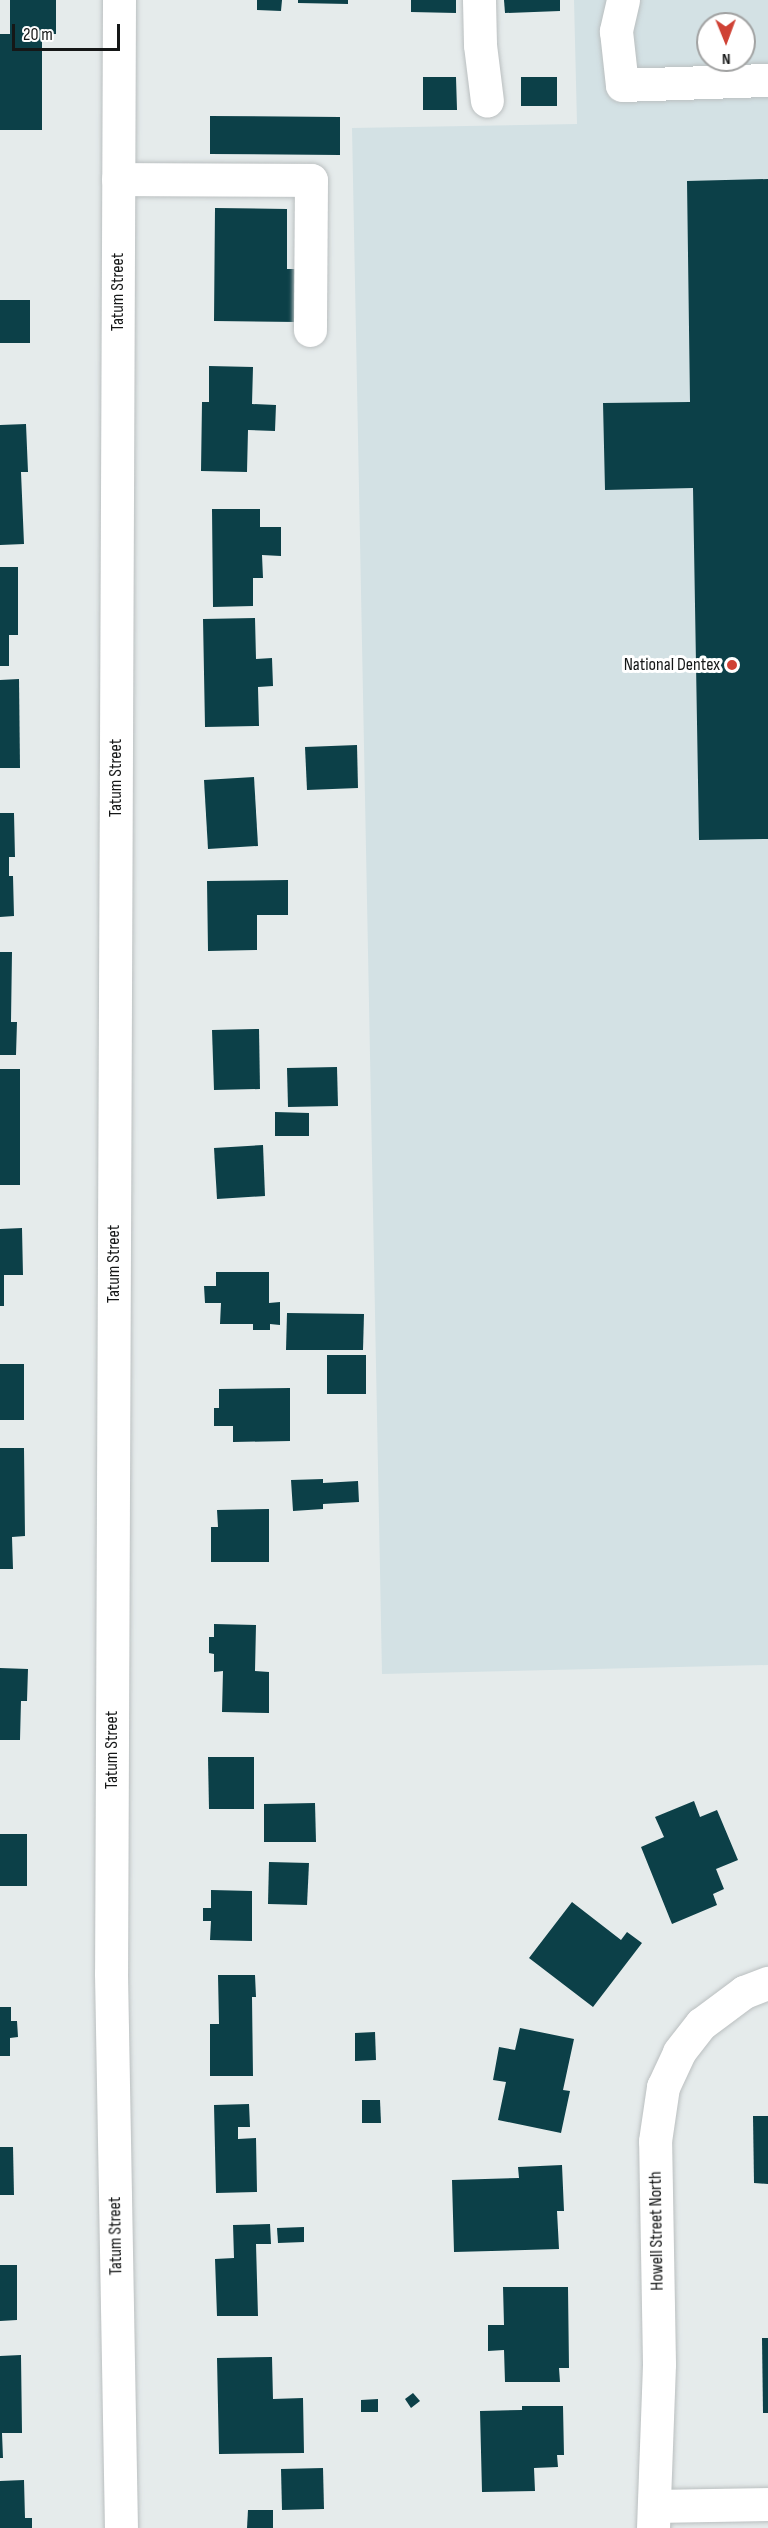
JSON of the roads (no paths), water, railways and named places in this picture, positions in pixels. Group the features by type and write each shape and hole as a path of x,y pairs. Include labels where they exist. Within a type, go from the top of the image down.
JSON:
{"street":[{"name":"Tatum Street","path":"119,0 111,1973 121,2528"},
{"path":"479,0 480,45 487,101"},
{"path":"623,0 616,31 622,85 768,80"},
{"path":"118,179 311,180 310,330"},
{"name":"Howell Street North","path":"654,2517 659,2364 655,2141 663,2087 679,2052 701,2024 744,1992 768,1983"},
{"path":"654,2517 768,2504"}],"place":[{"name":"National Dentex","path":"732,665"}]}
